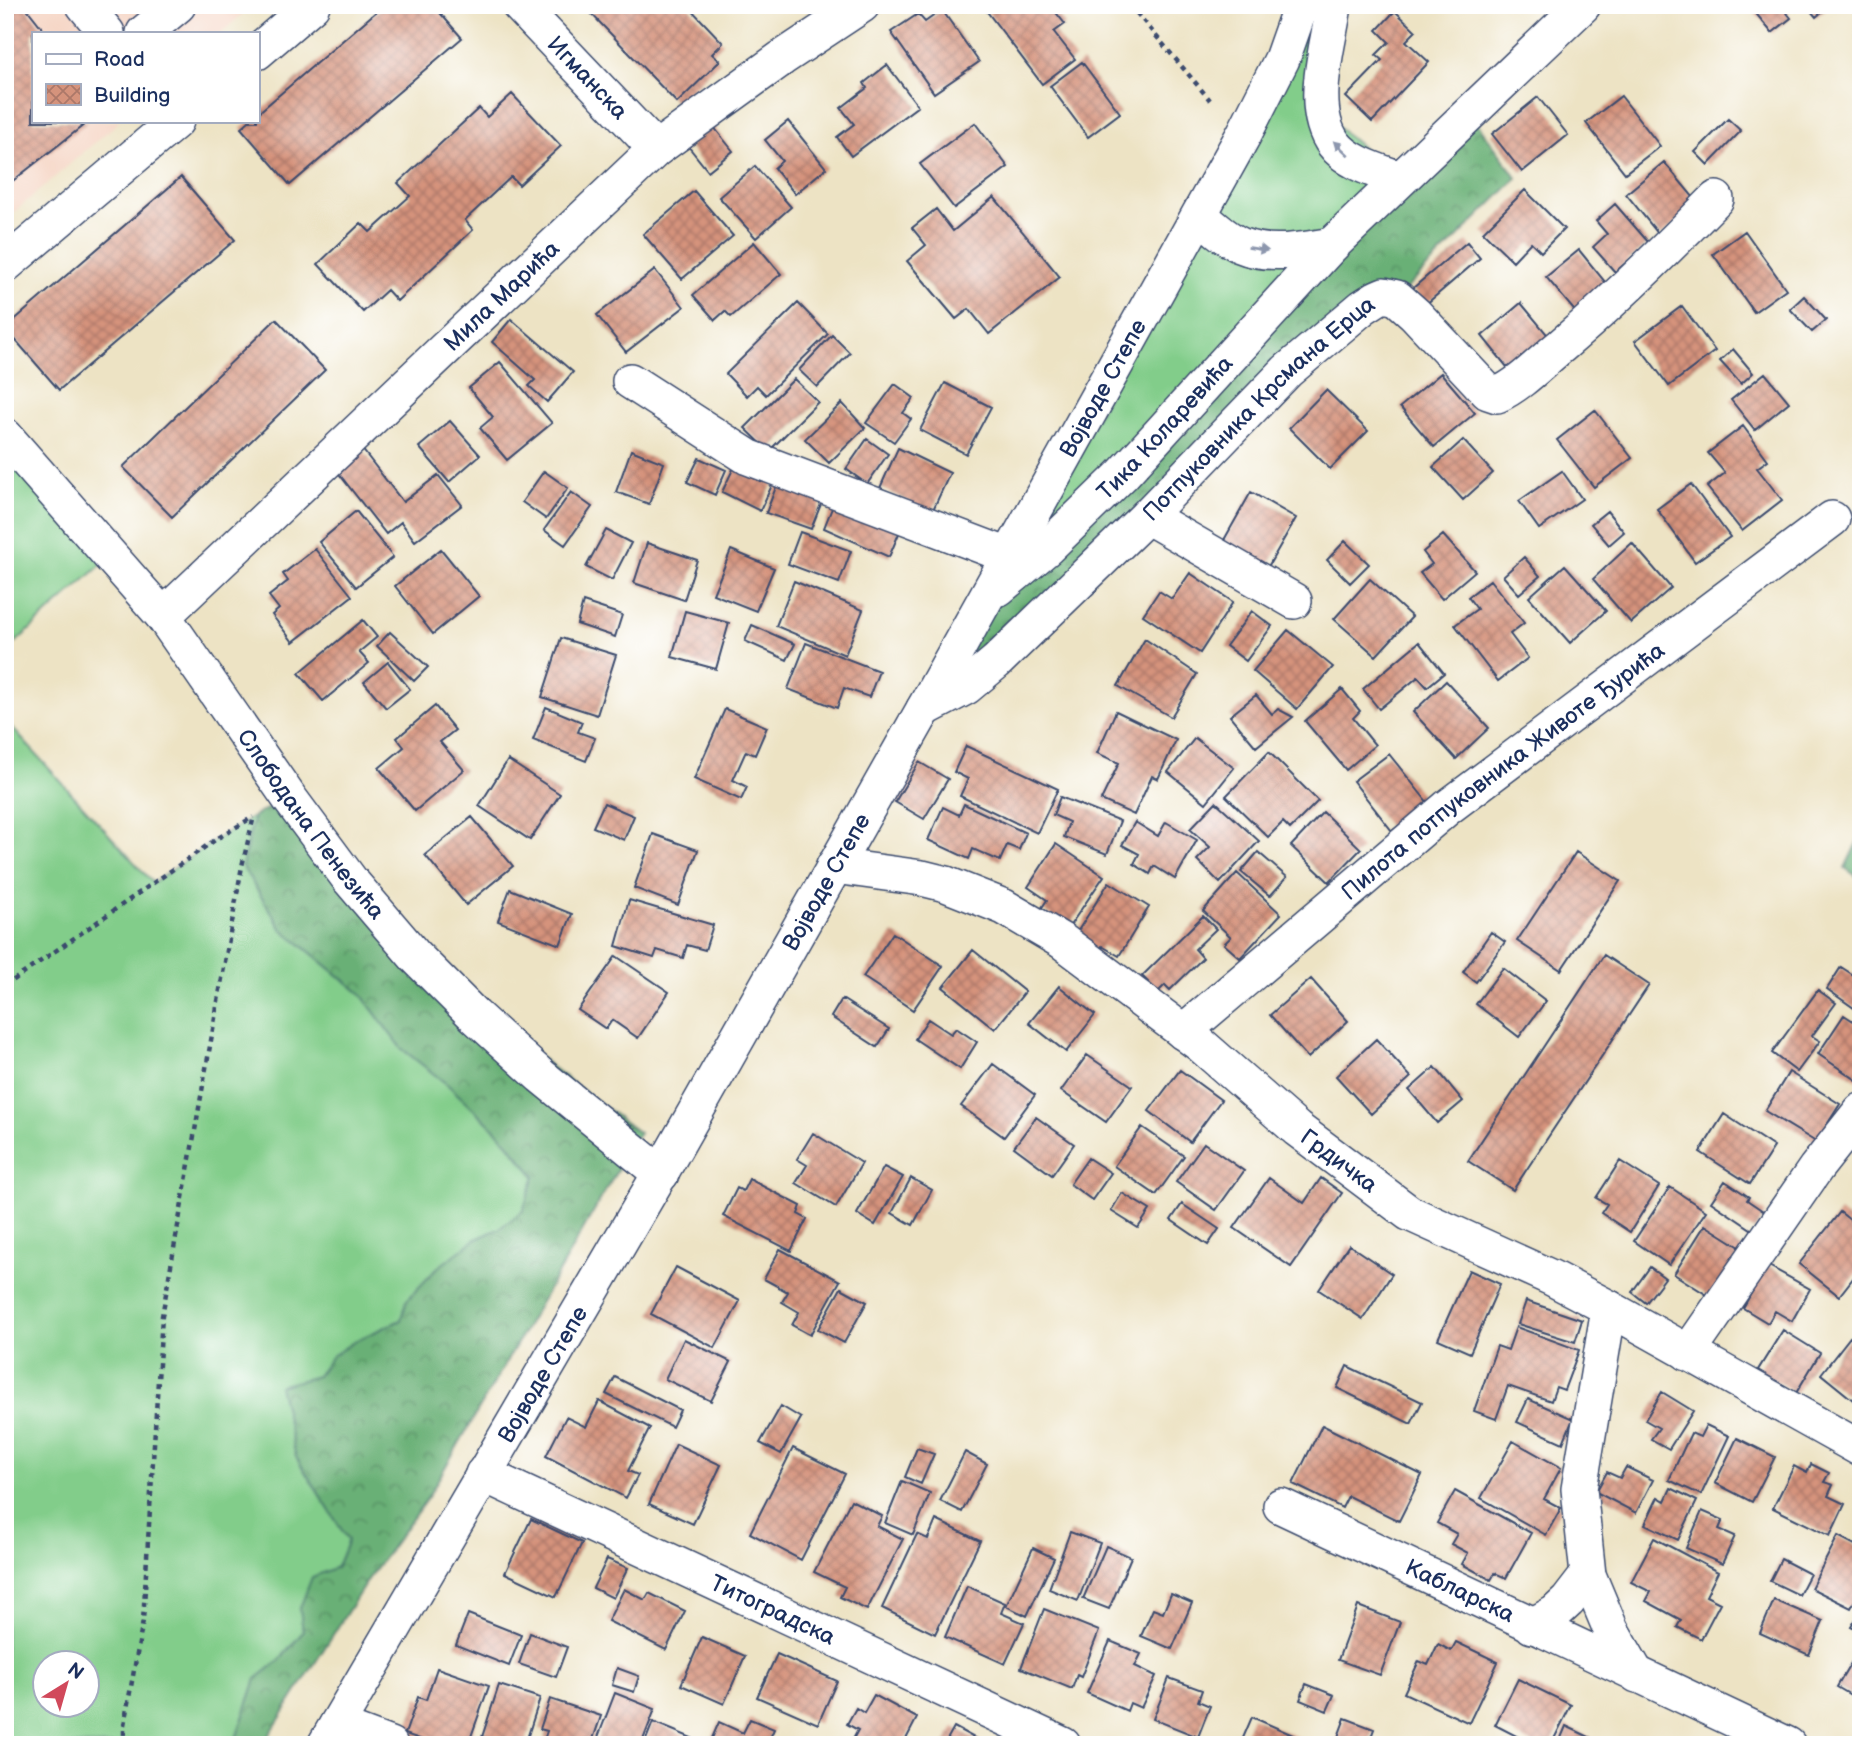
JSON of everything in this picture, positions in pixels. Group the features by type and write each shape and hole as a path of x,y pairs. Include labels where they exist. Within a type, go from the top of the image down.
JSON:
{"street":[{"path":"84,5 106,32"},
{"path":"145,32 178,5"},
{"path":"259,50 312,5"},
{"name":"Игманска","path":"519,5 656,149"},
{"name":"Мила Марића","path":"163,616 656,149 782,58 862,5"},
{"name":"Војводе Степе","path":"331,1735 661,1174 924,709 1270,85 1301,5"},
{"path":"1334,5 1322,80 1322,114 1327,132 1334,145 1353,159 1400,180"},
{"name":"Тика Коларевића","path":"986,598 1048,547 1122,475 1332,245 1583,5"},
{"path":"5,265 175,122"},
{"name":"Потпуковника Крсмана Ерца","path":"924,709 966,687 996,662 1147,516 1287,371 1363,307 1384,295 1397,298 1488,393 1497,395 1511,388 1571,338 1660,257 1716,199"},
{"path":"1200,215 1227,237 1254,249 1302,250 1332,245"},
{"path":"630,381 748,457 1009,556"},
{"name":"Слободана Пенезића","path":"5,436 163,616 290,799 350,880 415,956 541,1076 661,1174"},
{"path":"1147,516 1294,601"},
{"name":"Пилота потпуковника Животе Ђурића","path":"1183,1032 1447,808 1832,519"},
{"name":"Грдичка","path":"834,866 922,878 946,884 1004,907 1062,941 1183,1032 1297,1129 1409,1213 1552,1278 1861,1448"},
{"path":"1688,1353 1816,1168 1861,1111"},
{"path":"1609,1308 1579,1489 1588,1575 1611,1630 1637,1675"},
{"name":"Титоградска","path":"484,1474 1063,1745"},
{"name":"Кабларска","path":"1281,1506 1788,1745"},
{"path":"1532,1626 1555,1613 1588,1575"},
{"path":"331,1735 390,1745"}],"path":[{"path":"1130,5 1210,100"},
{"path":"5,986 218,838 254,816 242,866 162,1316 143,1621 124,1725 124,1745"}],"shaded area":[{"path":"5,5 253,5 222,32 32,32 32,122 119,122 5,220"}],"green space":[{"path":"1334,5 1322,114 1400,179 1016,575 1293,29"},
{"path":"1470,113 1517,178 1397,298 924,709 986,598"},
{"path":"5,416 120,548 5,652"},
{"path":"5,720 153,883 254,816 242,866 282,929 360,993 401,1048 448,1085 500,1134 535,1176 523,1211 499,1229 476,1239 407,1300 401,1320 357,1340 333,1356 317,1376 296,1457 348,1540 337,1567 300,1608 303,1632 279,1661 256,1679 234,1745 5,1745"},
{"path":"299,791 423,946 549,1065 639,1133 428,1497 367,1581 263,1745 234,1745 256,1679 279,1661 303,1632 300,1608 312,1577 337,1567 348,1540 296,1457 279,1386 317,1376 332,1356 357,1340 401,1320 407,1300 437,1268 476,1239 499,1229 523,1211 535,1176 500,1134 448,1085 401,1048 360,993 282,929 242,866 254,816"},
{"path":"1861,835 1861,879 1845,868"}],"building":[{"path":"5,5 24,5 45,32 32,32 32,122 88,122 5,187"},
{"path":"384,5 433,5 462,38 290,185 241,128 248,122 259,122 259,112"},
{"path":"583,5 687,5 723,43 712,54 720,61 677,103"},
{"path":"982,5 1050,5 1065,24 1054,32 1075,59 1042,84"},
{"path":"1749,5 1797,5 1787,13 1791,18 1772,33"},
{"path":"1806,5 1830,5 1816,17"},
{"path":"942,10 979,62 934,93 891,32 918,14 925,22"},
{"path":"1395,11 1416,31 1406,41 1429,62 1372,122 1346,97 1382,60 1376,55 1389,42 1377,30"},
{"path":"1082,62 1120,113 1088,137 1050,86"},
{"path":"887,65 918,106 851,156 837,137 854,124 841,108 867,88 864,83"},
{"path":"512,94 561,146 519,185 511,177 465,220 473,230 397,301 387,290 363,312 318,264 361,223 370,232 410,196 398,183 479,108 487,117"},
{"path":"1621,96 1660,146 1625,173 1586,123"},
{"path":"1538,97 1568,135 1522,172 1492,134"},
{"path":"1728,119 1741,131 1708,165 1695,152"},
{"path":"788,121 826,168 795,194 774,168 782,161 765,140"},
{"path":"975,123 1008,167 954,208 920,164"},
{"path":"713,126 733,151 708,171 688,146"},
{"path":"1664,162 1699,204 1660,236 1626,194"},
{"path":"755,166 791,207 756,238 719,197"},
{"path":"181,177 235,240 59,390 5,328"},
{"path":"1525,190 1564,229 1541,252 1531,242 1513,261 1483,232"},
{"path":"694,191 733,236 682,279 643,234"},
{"path":"994,197 1060,277 989,334 969,309 956,319 907,261 926,245 912,228 936,209 953,231"},
{"path":"1615,204 1649,243 1615,272 1593,247 1607,234 1596,221"},
{"path":"1745,231 1786,289 1754,312 1713,254"},
{"path":"754,242 781,274 731,317 725,311 715,320 693,295"},
{"path":"1467,242 1480,258 1425,305 1412,289"},
{"path":"1579,250 1610,288 1578,315 1546,277"},
{"path":"655,270 684,307 626,352 597,315"},
{"path":"1804,296 1826,320 1812,332 1790,309"},
{"path":"798,303 828,334 766,395 757,386 747,396 726,374"},
{"path":"1521,303 1551,339 1511,372 1482,336"},
{"path":"1682,306 1715,351 1669,386 1635,341"},
{"path":"276,319 325,370 172,517 123,467"},
{"path":"511,319 573,372 547,402 529,386 535,380 492,342"},
{"path":"832,335 850,353 817,387 799,370"},
{"path":"1733,349 1753,373 1741,384 1720,361"},
{"path":"500,362 552,423 507,460 480,428 493,417 469,388"},
{"path":"1441,373 1475,413 1434,447 1400,407"},
{"path":"1765,373 1789,402 1755,430 1731,400"},
{"path":"794,379 818,402 769,451 745,428"},
{"path":"945,383 991,407 966,454 920,430"},
{"path":"895,384 914,398 903,413 911,419 894,442 866,423"},
{"path":"1326,390 1368,431 1330,469 1289,428"},
{"path":"842,403 865,428 829,463 805,439"},
{"path":"1595,410 1632,458 1594,487 1557,440"},
{"path":"450,421 480,455 449,482 419,447"},
{"path":"1743,426 1768,460 1757,468 1782,500 1742,531 1707,487 1725,473 1708,453"},
{"path":"867,439 888,454 867,484 846,469"},
{"path":"1463,440 1493,473 1463,500 1433,467"},
{"path":"898,448 950,473 932,512 880,488"},
{"path":"362,449 403,502 438,475 462,505 415,541 401,522 386,534 336,470"},
{"path":"631,450 664,463 649,504 616,492"},
{"path":"699,458 726,470 715,495 687,482"},
{"path":"736,463 774,481 760,511 722,492"},
{"path":"544,471 568,488 546,519 522,502"},
{"path":"1562,471 1582,499 1539,529 1519,501"},
{"path":"778,482 823,499 811,529 766,513"},
{"path":"1691,484 1730,537 1695,562 1657,509"},
{"path":"571,492 592,507 565,545 544,530"},
{"path":"1251,492 1296,518 1265,572 1220,547"},
{"path":"834,503 900,531 889,557 824,528"},
{"path":"356,511 393,557 356,587 319,542"},
{"path":"1607,511 1624,532 1609,545 1591,524"},
{"path":"606,530 631,543 612,580 586,567"},
{"path":"800,532 851,551 839,583 788,564"},
{"path":"1443,535 1475,571 1442,599 1420,573 1432,564 1423,552"},
{"path":"1345,541 1369,564 1350,583 1327,560"},
{"path":"647,543 697,560 684,600 634,583"},
{"path":"1632,543 1671,588 1631,623 1593,579"},
{"path":"315,549 352,596 293,642 272,615 279,609 269,596 288,581 283,574"},
{"path":"441,549 479,596 433,634 395,586"},
{"path":"731,550 774,568 756,611 713,594"},
{"path":"1524,557 1540,576 1519,594 1503,576"},
{"path":"1565,565 1606,611 1570,643 1529,597"},
{"path":"1190,573 1233,602 1200,653 1143,615 1159,591 1172,599"},
{"path":"1370,579 1412,617 1376,656 1334,619"},
{"path":"1490,580 1524,623 1510,634 1528,658 1498,681 1455,625 1477,609 1468,597"},
{"path":"794,581 863,610 845,655 776,626"},
{"path":"583,602 622,615 615,637 577,624"},
{"path":"685,611 729,623 716,669 672,657"},
{"path":"1252,611 1272,626 1246,661 1226,646"},
{"path":"363,620 377,637 359,652 369,663 323,701 299,673"},
{"path":"752,625 795,644 787,660 745,641"},
{"path":"1288,630 1333,667 1297,709 1253,671"},
{"path":"390,632 428,667 414,681 377,646"},
{"path":"561,638 616,655 597,715 542,697"},
{"path":"1145,639 1197,674 1171,717 1118,686"},
{"path":"1419,642 1444,673 1427,687 1418,677 1379,709 1363,689"},
{"path":"806,643 879,671 869,697 844,688 837,708 788,689"},
{"path":"388,662 410,689 386,708 364,682"},
{"path":"1446,681 1489,728 1456,759 1413,712"},
{"path":"1342,689 1360,711 1353,718 1375,745 1346,770 1305,721"},
{"path":"1256,695 1272,714 1278,709 1293,717 1256,747 1230,716"},
{"path":"435,706 455,730 440,742 464,770 415,811 379,768 404,747 397,738"},
{"path":"546,707 582,722 578,732 595,738 586,761 533,740"},
{"path":"725,709 767,727 755,755 746,751 733,780 747,787 741,800 694,779"},
{"path":"1116,711 1176,740 1158,779 1152,776 1134,815 1101,800 1119,763 1097,753"},
{"path":"1195,738 1234,768 1206,803 1168,772"},
{"path":"966,746 1058,789 1037,833 960,796 968,779 954,772"},
{"path":"1269,752 1318,801 1290,829 1283,822 1268,837 1226,796"},
{"path":"1389,754 1428,803 1392,831 1353,781"},
{"path":"508,760 560,794 530,840 479,806"},
{"path":"919,762 948,779 924,819 895,802"},
{"path":"1060,797 1120,821 1107,854 1064,837 1069,822 1053,815"},
{"path":"1216,802 1259,841 1220,883 1197,860 1210,847 1190,829"},
{"path":"604,803 634,816 624,840 593,827"},
{"path":"964,804 1026,833 1019,850 1007,845 1000,861 973,849 969,859 928,840 943,807 959,815"},
{"path":"1323,812 1361,849 1329,882 1291,846"},
{"path":"472,817 513,866 466,905 425,855"},
{"path":"1135,822 1158,836 1166,822 1197,840 1175,879 1154,866 1150,874 1134,864 1139,854 1122,845"},
{"path":"653,834 698,850 678,905 634,888"},
{"path":"1056,844 1104,876 1069,927 1041,909 1047,900 1028,887"},
{"path":"1258,852 1287,877 1270,896 1241,872"},
{"path":"1576,852 1620,881 1561,970 1517,941"},
{"path":"1237,873 1281,914 1240,958 1224,944 1231,937 1203,911"},
{"path":"1109,882 1149,907 1119,956 1102,946 1098,952 1074,937"},
{"path":"510,889 572,914 560,945 498,921"},
{"path":"629,900 713,925 705,950 687,945 683,958 657,950 654,958 616,946"},
{"path":"1203,916 1216,929 1195,949 1203,958 1170,990 1165,985 1158,992 1142,976"},
{"path":"1491,932 1505,942 1476,982 1463,972"},
{"path":"893,933 943,966 913,1010 863,977"},
{"path":"973,950 1025,992 995,1029 943,987"},
{"path":"1604,955 1649,985 1513,1190 1468,1161"},
{"path":"616,956 669,992 638,1038 612,1020 606,1029 578,1010"},
{"path":"1841,967 1861,980 1861,1013 1827,989"},
{"path":"1503,968 1546,1001 1519,1037 1476,1004"},
{"path":"1311,979 1348,1021 1308,1058 1270,1015"},
{"path":"1059,986 1095,1015 1066,1052 1029,1023"},
{"path":"1818,990 1836,1003 1812,1036 1820,1041 1797,1072 1772,1053"},
{"path":"842,999 889,1029 877,1047 831,1017"},
{"path":"1844,1015 1861,1026 1861,1083 1818,1054"},
{"path":"928,1019 951,1034 956,1028 977,1042 960,1069 915,1039"},
{"path":"1376,1039 1411,1077 1371,1114 1336,1076"},
{"path":"1087,1055 1132,1086 1106,1122 1061,1091"},
{"path":"993,1064 1035,1095 1004,1137 961,1106"},
{"path":"1435,1067 1463,1101 1437,1123 1409,1090"},
{"path":"1180,1070 1221,1100 1190,1142 1149,1111"},
{"path":"1789,1072 1840,1104 1816,1142 1765,1111"},
{"path":"1724,1114 1774,1147 1750,1184 1700,1152"},
{"path":"1036,1117 1074,1144 1052,1175 1014,1147"},
{"path":"1142,1127 1184,1156 1156,1195 1114,1166"},
{"path":"813,1133 862,1163 836,1207 796,1183 807,1165 797,1159"},
{"path":"1204,1143 1244,1171 1216,1210 1176,1182"},
{"path":"1088,1158 1111,1173 1092,1200 1070,1184"},
{"path":"1620,1161 1659,1186 1630,1232 1601,1213 1607,1204 1596,1198"},
{"path":"884,1167 903,1177 875,1225 857,1214"},
{"path":"911,1178 932,1190 913,1225 892,1213"},
{"path":"1269,1178 1304,1203 1321,1178 1342,1193 1291,1267 1234,1228"},
{"path":"749,1179 801,1206 798,1214 807,1219 791,1251 723,1216 737,1188 743,1191"},
{"path":"1725,1181 1749,1197 1747,1200 1766,1213 1754,1231 1711,1202"},
{"path":"1670,1187 1706,1211 1669,1265 1634,1241"},
{"path":"1122,1193 1150,1210 1138,1228 1111,1211"},
{"path":"1182,1204 1219,1229 1208,1245 1171,1220"},
{"path":"1840,1212 1861,1229 1861,1268 1839,1296 1799,1264"},
{"path":"1705,1225 1743,1249 1712,1298 1674,1274"},
{"path":"1349,1245 1392,1274 1363,1319 1319,1290"},
{"path":"780,1249 840,1281 810,1335 792,1325 799,1312 782,1302 788,1292 764,1279"},
{"path":"1767,1265 1810,1289 1792,1321 1775,1311 1768,1323 1743,1308"},
{"path":"676,1267 740,1301 715,1348 651,1314"},
{"path":"1650,1267 1665,1278 1646,1303 1632,1292"},
{"path":"1469,1270 1500,1284 1470,1353 1438,1339"},
{"path":"841,1288 867,1302 844,1343 818,1329"},
{"path":"1526,1301 1582,1320 1575,1342 1518,1324"},
{"path":"1516,1327 1579,1350 1564,1390 1556,1387 1551,1401 1508,1386 1496,1419 1474,1411 1497,1346 1508,1350"},
{"path":"1783,1330 1820,1353 1796,1393 1758,1370"},
{"path":"1850,1337 1861,1346 1861,1400 1858,1404 1821,1374"},
{"path":"684,1339 731,1362 711,1401 665,1379"},
{"path":"1347,1366 1422,1402 1411,1424 1337,1388"},
{"path":"615,1377 680,1410 672,1427 606,1394"},
{"path":"1662,1392 1693,1411 1669,1449 1651,1439 1659,1428 1645,1420"},
{"path":"1528,1399 1573,1419 1563,1443 1517,1422"},
{"path":"599,1401 650,1428 628,1471 638,1475 626,1498 546,1456 566,1417 586,1427"},
{"path":"781,1406 801,1418 781,1454 760,1443"},
{"path":"1322,1425 1422,1475 1399,1521 1348,1496 1342,1508 1293,1484"},
{"path":"1706,1425 1729,1436 1701,1495 1669,1480 1691,1433 1700,1437"},
{"path":"1737,1438 1775,1457 1752,1502 1715,1483"},
{"path":"1513,1441 1561,1468 1544,1499 1561,1508 1546,1535 1481,1498"},
{"path":"676,1444 721,1465 693,1524 649,1504"},
{"path":"793,1448 845,1474 801,1560 750,1533"},
{"path":"917,1448 934,1454 921,1484 905,1477"},
{"path":"965,1452 987,1464 962,1512 940,1501"},
{"path":"1811,1464 1829,1473 1824,1482 1833,1485 1828,1496 1845,1504 1830,1536 1773,1508 1794,1466 1807,1473"},
{"path":"1626,1467 1653,1480 1636,1513 1596,1492 1607,1472 1620,1478"},
{"path":"902,1481 930,1493 913,1535 885,1523"},
{"path":"1671,1488 1697,1501 1678,1540 1645,1524 1658,1497 1665,1501"},
{"path":"1455,1491 1531,1533 1506,1578 1495,1573 1491,1580 1462,1564 1468,1553 1451,1544 1457,1534 1437,1523"},
{"path":"851,1500 882,1516 877,1526 903,1539 867,1610 840,1597 845,1587 814,1572"},
{"path":"1702,1511 1723,1520 1719,1529 1735,1536 1722,1564 1686,1548"},
{"path":"531,1519 582,1543 556,1597 505,1573"},
{"path":"936,1520 980,1541 935,1634 882,1608 917,1534 928,1539"},
{"path":"1070,1532 1100,1543 1078,1601 1049,1589"},
{"path":"1838,1536 1861,1548 1861,1589 1851,1608 1811,1588"},
{"path":"1654,1538 1718,1572 1706,1596 1720,1603 1701,1639 1677,1627 1681,1620 1646,1601 1651,1592 1631,1582"},
{"path":"1106,1546 1131,1557 1109,1609 1083,1599"},
{"path":"1033,1548 1054,1558 1027,1616 1006,1606"},
{"path":"607,1559 628,1568 613,1598 593,1588"},
{"path":"1781,1559 1810,1574 1799,1595 1770,1581"},
{"path":"967,1586 1005,1603 1001,1613 1024,1623 1005,1664 945,1637"},
{"path":"624,1589 645,1600 649,1593 685,1611 666,1650 608,1621"},
{"path":"1171,1594 1192,1603 1172,1649 1141,1636 1153,1609 1163,1613"},
{"path":"1774,1600 1823,1621 1809,1655 1760,1633"},
{"path":"1358,1606 1400,1622 1380,1675 1338,1660"},
{"path":"1044,1609 1099,1631 1081,1677 1077,1675 1072,1689 1021,1668"},
{"path":"1861,1611 1861,1632 1851,1627"},
{"path":"468,1614 521,1635 509,1666 456,1645"},
{"path":"530,1633 567,1647 556,1677 519,1664"},
{"path":"702,1637 745,1656 724,1704 681,1685"},
{"path":"1110,1641 1141,1654 1135,1666 1156,1676 1141,1708 1130,1703 1127,1711 1087,1693"},
{"path":"1456,1642 1498,1662 1469,1723 1404,1693 1419,1661 1428,1665 1438,1644 1451,1651"},
{"path":"1861,1646 1861,1701 1837,1687"},
{"path":"777,1654 837,1681 818,1724 757,1697"},
{"path":"437,1668 489,1686 468,1745 437,1745 405,1734 418,1697 426,1700"},
{"path":"617,1668 639,1676 634,1692 612,1685"},
{"path":"1169,1678 1202,1690 1198,1701 1210,1706 1198,1737 1153,1719"},
{"path":"1518,1679 1571,1705 1551,1745 1534,1745 1495,1725"},
{"path":"1306,1684 1334,1695 1327,1711 1300,1700"},
{"path":"499,1685 540,1698 525,1745 493,1745 494,1741 482,1737"},
{"path":"615,1693 655,1709 641,1745 595,1745"},
{"path":"874,1695 917,1718 903,1745 850,1745 858,1730 847,1724 856,1708 864,1713"},
{"path":"550,1699 601,1716 591,1745 559,1745 544,1740 547,1731 540,1729"},
{"path":"1252,1717 1302,1739 1299,1745 1240,1745"},
{"path":"1345,1718 1374,1729 1368,1745 1335,1745"},
{"path":"750,1719 774,1729 767,1745 709,1745 719,1722 743,1733"},
{"path":"653,1722 699,1741 698,1745 644,1745"},
{"path":"1566,1726 1606,1745 1558,1745"},
{"path":"954,1727 987,1745 944,1745"}]}
